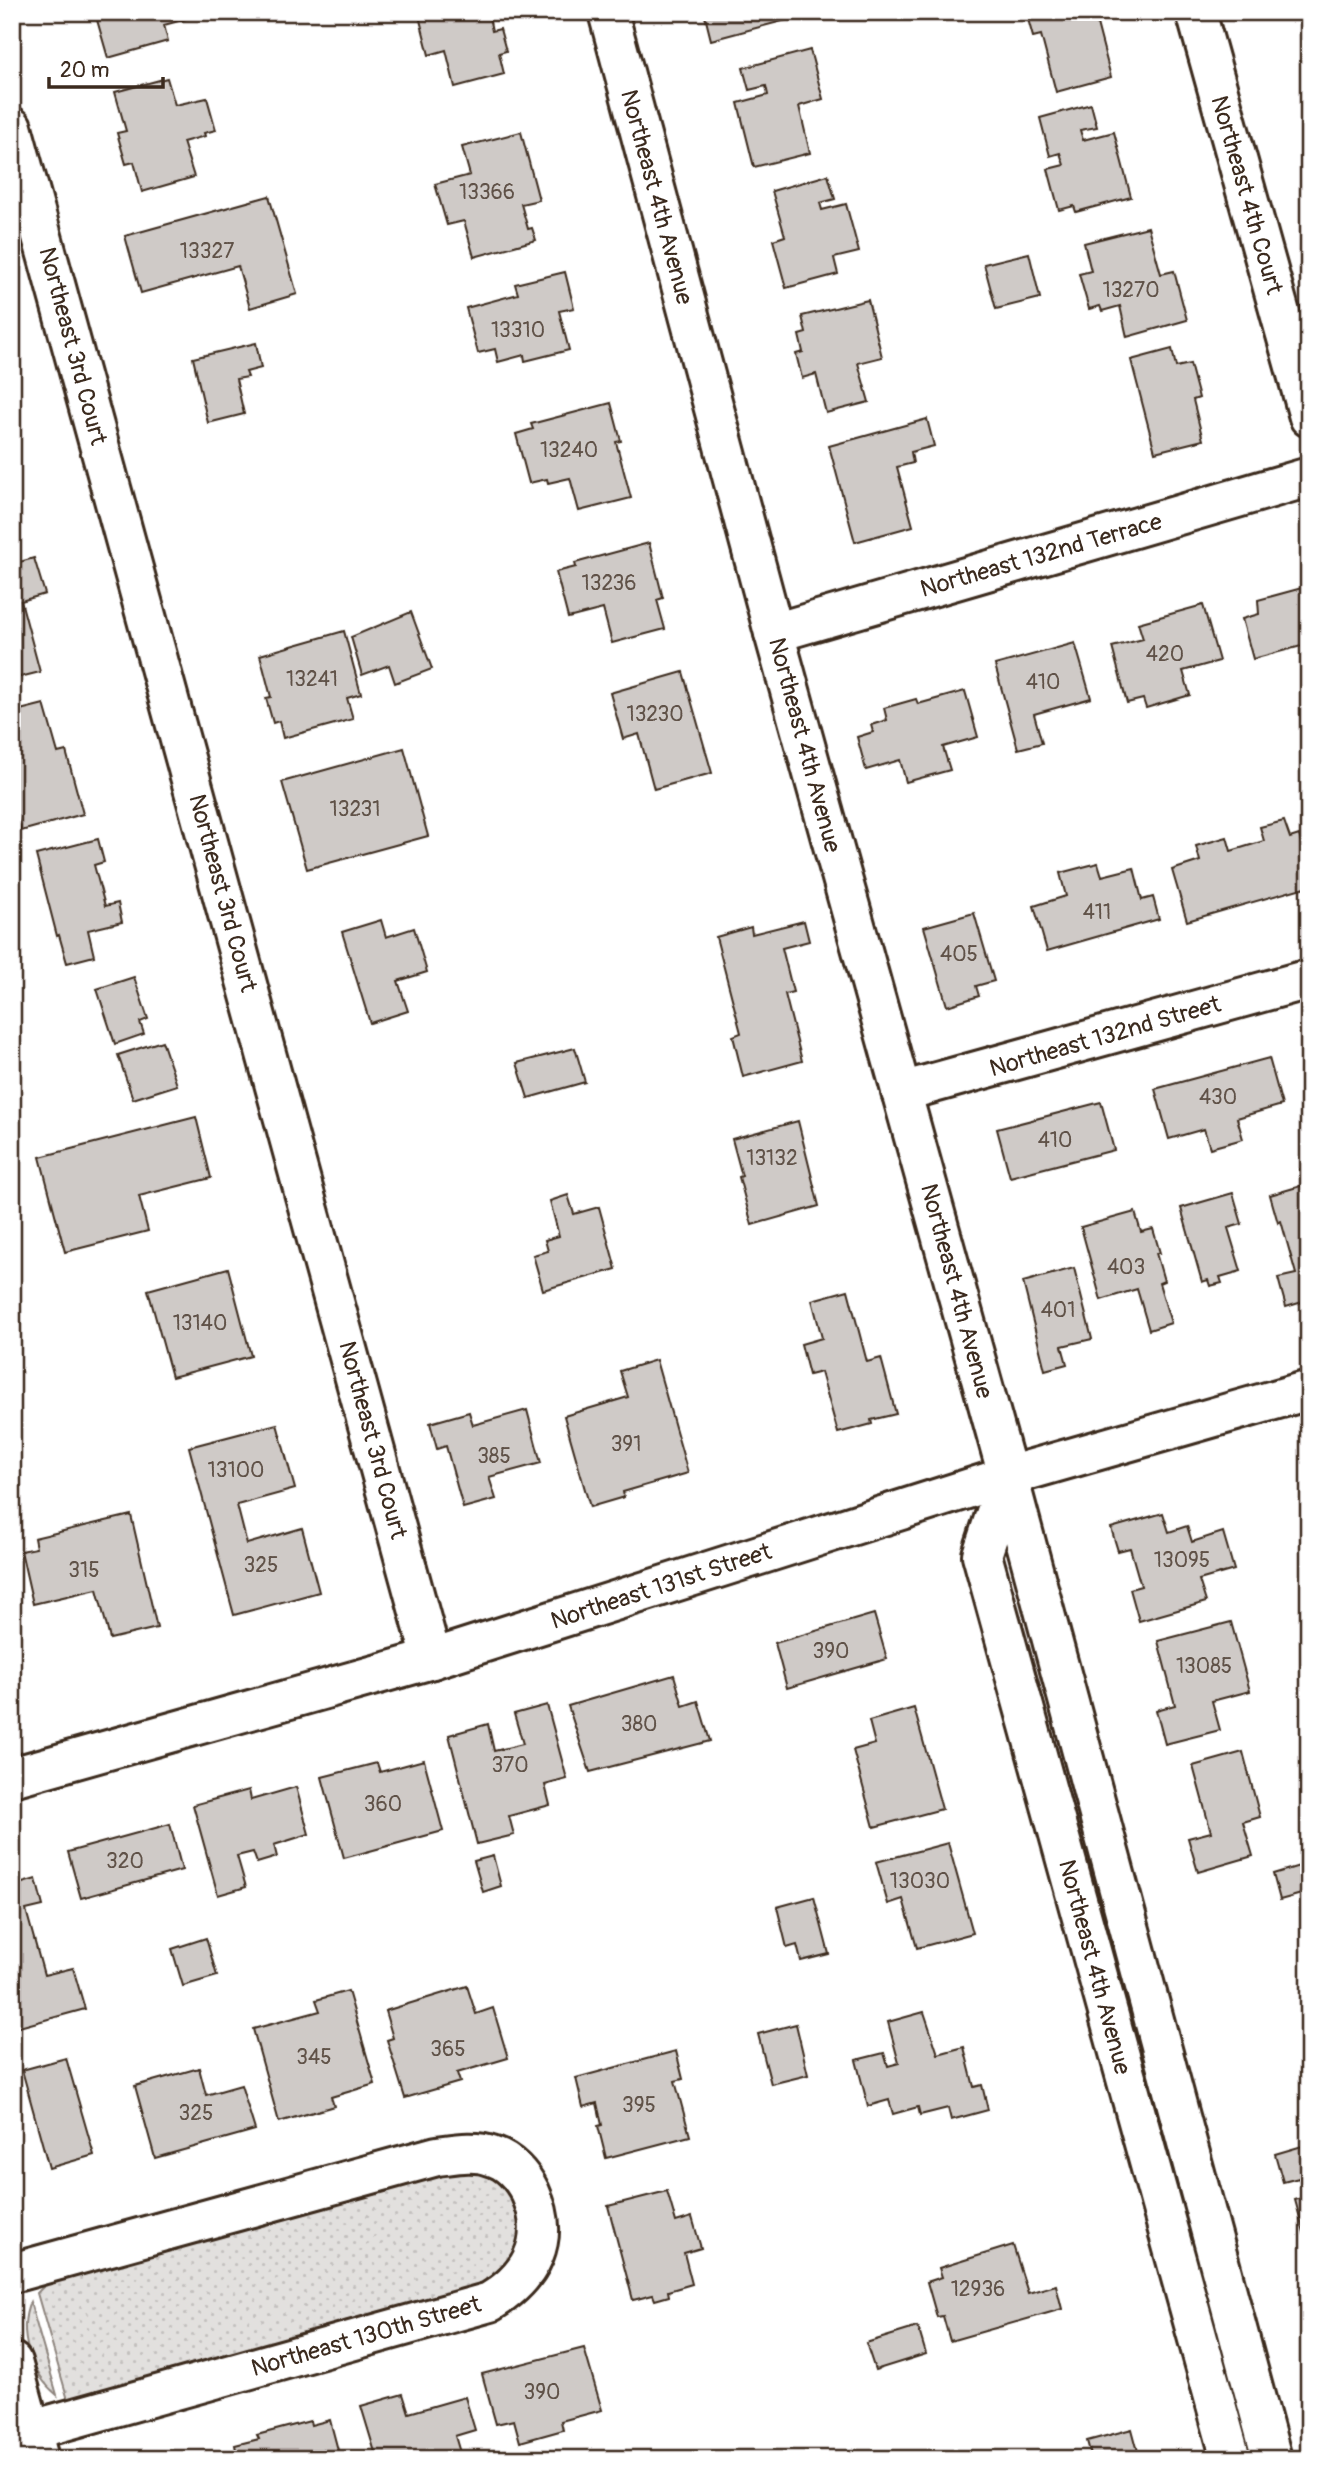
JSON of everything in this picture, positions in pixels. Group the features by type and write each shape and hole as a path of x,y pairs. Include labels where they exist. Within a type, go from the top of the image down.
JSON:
{"street":[{"name":"Northeast 4th Avenue","path":"608,12 774,633 1008,1476 1272,2459"},
{"name":"Northeast 4th Court","path":"1196,12 1309,418"},
{"name":"Northeast 3rd Court","path":"12,127 432,1659"},
{"name":"Northeast 132nd Terrace","path":"774,633 1309,477"},
{"name":"Northeast 132nd Street","path":"901,1092 1309,979"},
{"name":"Northeast 131st Street","path":"12,1777 432,1659 1008,1476 1309,1390"},
{"name":"Northeast 4th Avenue","path":"1008,1476 982,1555 1231,2459"},
{"name":"Northeast 130th Street","path":"12,2273 437,2156 467,2153 491,2156 512,2167 526,2185 536,2205 540,2230 536,2252 526,2272 509,2290 490,2302 36,2444"},
{"path":"12,2362 36,2444"}],"shaded area":[{"path":"441,2167 501,2176 527,2226 500,2281 85,2404 68,2400 37,2293 48,2282"},
{"path":"30,2302 57,2395 40,2376 29,2352 25,2327"}],"building":[{"path":"193,12 194,17 164,25 168,41 108,58 95,13"},
{"path":"418,12 509,12 489,17 492,31 500,29 506,51 499,53 504,74 455,87 446,50 429,55"},
{"path":"704,12 802,12 789,16 790,19 711,40"},
{"path":"1026,12 1094,12 1111,77 1056,92 1041,35 1033,37"},
{"path":"810,50 823,99 799,106 810,153 754,167 738,103 768,95 766,86 749,90 743,68"},
{"path":"167,78 175,105 207,98 216,130 183,142 194,177 142,192 134,162 126,164 117,133 126,131 115,92"},
{"path":"1091,104 1097,127 1080,130 1083,140 1114,132 1131,197 1076,212 1074,206 1059,210 1048,169 1064,165 1060,153 1050,156 1040,118"},
{"path":"521,132 539,200 521,204 528,229 532,228 536,240 474,257 464,221 447,225 435,184 470,175 462,147"},
{"path":"828,175 835,199 820,203 822,210 846,204 859,252 834,258 838,274 786,288 773,240 785,236 772,191"},
{"path":"269,196 297,294 250,308 238,266 141,293 125,236"},
{"path":"1148,227 1161,274 1174,271 1187,320 1127,337 1120,306 1102,311 1100,306 1089,309 1079,274 1091,271 1084,243"},
{"path":"1029,253 1040,298 996,309 984,264"},
{"path":"565,272 574,308 559,311 569,350 525,361 524,355 498,362 495,349 478,353 466,308 518,294 515,284"},
{"path":"868,300 882,357 858,363 869,402 826,413 816,374 802,378 796,354 803,352 799,335 806,333 802,316"},
{"path":"256,343 261,368 246,372 248,377 236,379 244,414 208,423 193,358"},
{"path":"1172,349 1176,367 1190,364 1199,398 1193,400 1203,440 1155,452 1131,360"},
{"path":"611,403 621,441 616,442 631,498 579,511 570,478 548,483 547,479 529,483 516,434 533,429 531,424"},
{"path":"927,419 934,446 911,452 913,463 897,467 913,526 855,542 829,446"},
{"path":"649,543 663,598 657,600 665,629 612,643 603,609 568,618 556,572 576,567 575,563"},
{"path":"34,558 45,594 21,601 40,672 12,679 12,564"},
{"path":"1309,586 1309,644 1253,659 1242,619 1259,614 1258,600"},
{"path":"1203,605 1219,661 1183,671 1190,695 1146,708 1143,699 1127,703 1112,647 1143,639 1138,623"},
{"path":"411,612 432,669 395,683 389,665 362,675 351,637"},
{"path":"344,631 361,694 347,698 353,719 283,738 279,721 273,723 266,698 271,697 260,655"},
{"path":"1075,643 1091,698 1034,714 1042,743 1018,749 995,665"},
{"path":"683,672 712,773 654,789 639,734 623,739 610,693"},
{"path":"965,691 978,737 943,747 950,770 906,782 900,760 866,770 857,737 873,732 871,725 887,720 884,708 916,699 918,704"},
{"path":"44,704 58,753 66,751 83,814 21,831 12,799 12,712"},
{"path":"404,748 428,836 307,869 282,782"},
{"path":"1284,821 1290,838 1299,835 1309,868 1309,886 1187,921 1172,870 1200,861 1196,846 1227,837 1231,851 1264,841 1260,827"},
{"path":"98,839 104,862 94,865 105,906 118,903 122,922 88,930 94,956 67,963 59,935 57,936 36,855"},
{"path":"1098,863 1102,876 1134,868 1142,900 1153,897 1159,919 1047,951 1034,906 1066,896 1060,873"},
{"path":"974,913 994,981 976,986 979,996 947,1006 924,927"},
{"path":"381,920 386,937 414,928 427,972 398,981 408,1011 370,1023 342,932"},
{"path":"804,921 809,941 782,948 793,992 785,994 802,1061 743,1077 733,1036 741,1033 716,937 751,927 752,934"},
{"path":"134,977 148,1019 140,1022 144,1034 115,1044 97,989"},
{"path":"162,1041 177,1085 133,1099 118,1055"},
{"path":"575,1048 585,1082 528,1098 517,1063"},
{"path":"1269,1058 1282,1105 1237,1118 1243,1139 1210,1148 1204,1129 1169,1139 1155,1089"},
{"path":"1101,1102 1114,1150 1010,1177 997,1129"},
{"path":"196,1117 211,1178 139,1196 148,1231 65,1252 40,1157"},
{"path":"798,1121 819,1206 752,1225 732,1139"},
{"path":"1309,1167 1309,1300 1286,1307 1278,1278 1296,1274 1281,1221 1278,1223 1270,1195 1304,1185 1300,1169"},
{"path":"1233,1193 1242,1224 1228,1228 1241,1271 1220,1277 1222,1283 1210,1286 1208,1280 1202,1282 1181,1208"},
{"path":"568,1195 574,1214 599,1207 616,1269 543,1290 533,1255 548,1251 545,1240 559,1236 550,1201"},
{"path":"1135,1212 1141,1232 1153,1229 1164,1281 1159,1283 1171,1323 1149,1330 1137,1289 1101,1300 1081,1227"},
{"path":"228,1268 251,1356 172,1377 148,1290"},
{"path":"1074,1268 1092,1339 1062,1346 1067,1364 1045,1370 1023,1282"},
{"path":"848,1290 867,1362 881,1358 896,1414 838,1433 821,1372 809,1375 801,1344 822,1338 812,1300"},
{"path":"656,1360 688,1473 623,1492 624,1497 590,1507 564,1416 628,1397 620,1371"},
{"path":"527,1410 541,1463 489,1477 496,1499 463,1508 446,1446 437,1449 430,1423 469,1412 473,1425"},
{"path":"277,1424 295,1489 237,1505 247,1544 302,1528 319,1592 234,1615 189,1447"},
{"path":"1163,1513 1169,1532 1187,1526 1192,1542 1223,1532 1234,1570 1199,1580 1206,1602 1139,1621 1130,1589 1141,1586 1130,1548 1118,1551 1111,1528"},
{"path":"131,1515 157,1628 110,1639 97,1589 33,1604 21,1551 36,1548 34,1538"},
{"path":"874,1614 887,1659 787,1688 775,1643"},
{"path":"1231,1622 1250,1691 1212,1701 1220,1730 1165,1744 1156,1710 1175,1705 1158,1641"},
{"path":"674,1675 683,1706 698,1701 710,1741 590,1772 568,1706"},
{"path":"547,1705 567,1779 545,1785 550,1805 509,1816 514,1835 477,1844 449,1735 488,1724 494,1751 523,1744 514,1714"},
{"path":"914,1708 942,1809 874,1827 853,1750 875,1744 869,1721"},
{"path":"1243,1752 1260,1817 1243,1822 1253,1856 1198,1872 1188,1838 1211,1832 1193,1766"},
{"path":"424,1760 443,1831 344,1858 322,1777 377,1763 380,1772"},
{"path":"296,1787 309,1834 274,1845 277,1857 257,1863 253,1852 237,1856 246,1887 218,1895 193,1805 249,1790 251,1800"},
{"path":"170,1824 182,1870 81,1898 68,1852"},
{"path":"948,1843 973,1933 917,1948 903,1899 888,1904 876,1862"},
{"path":"493,1856 501,1886 483,1892 474,1861"},
{"path":"1309,1863 1309,1905 1305,1893 1280,1900 1273,1874"},
{"path":"36,1879 43,1906 26,1910 44,1975 73,1968 85,2009 12,2029 12,1886"},
{"path":"814,1897 829,1954 801,1961 797,1945 787,1948 777,1907"},
{"path":"1309,1930 1309,1957 1302,1932"},
{"path":"206,1938 217,1976 183,1986 172,1949"},
{"path":"467,1986 476,2014 493,2008 508,2058 457,2073 460,2082 405,2098 387,2040 393,2038 385,2011"},
{"path":"348,1991 375,2084 331,2097 334,2106 279,2122 253,2029 320,2011 316,2000"},
{"path":"924,2012 938,2054 964,2047 974,2087 982,2085 988,2110 951,2120 948,2108 920,2115 918,2107 893,2114 889,2100 868,2106 856,2060 884,2053 888,2066 899,2063 888,2022"},
{"path":"796,2024 808,2075 771,2084 758,2034"},
{"path":"676,2051 683,2079 675,2081 690,2136 606,2158 598,2126 602,2125 597,2103 583,2107 576,2078"},
{"path":"66,2058 94,2155 49,2168 22,2070"},
{"path":"199,2068 206,2095 241,2085 255,2130 155,2158 135,2086"},
{"path":"1309,2144 1309,2235 1305,2236 1295,2200 1305,2197 1299,2178 1283,2182 1275,2154"},
{"path":"667,2191 676,2222 692,2217 701,2248 684,2253 692,2284 668,2291 669,2296 655,2300 653,2295 633,2300 608,2206"},
{"path":"1013,2245 1028,2293 1056,2285 1062,2309 950,2341 943,2316 937,2317 927,2282 942,2277 939,2268"},
{"path":"918,2327 926,2354 875,2370 866,2343"},
{"path":"584,2348 602,2410 561,2421 563,2430 520,2442 514,2420 496,2424 482,2374"},
{"path":"403,2394 409,2413 465,2397 475,2430 455,2436 461,2456 452,2459 377,2459 361,2406"},
{"path":"330,2420 339,2454 321,2459 238,2459 235,2445 259,2439 257,2435 310,2421 311,2425"},
{"path":"1132,2429 1140,2459 1092,2459 1087,2441"}]}
